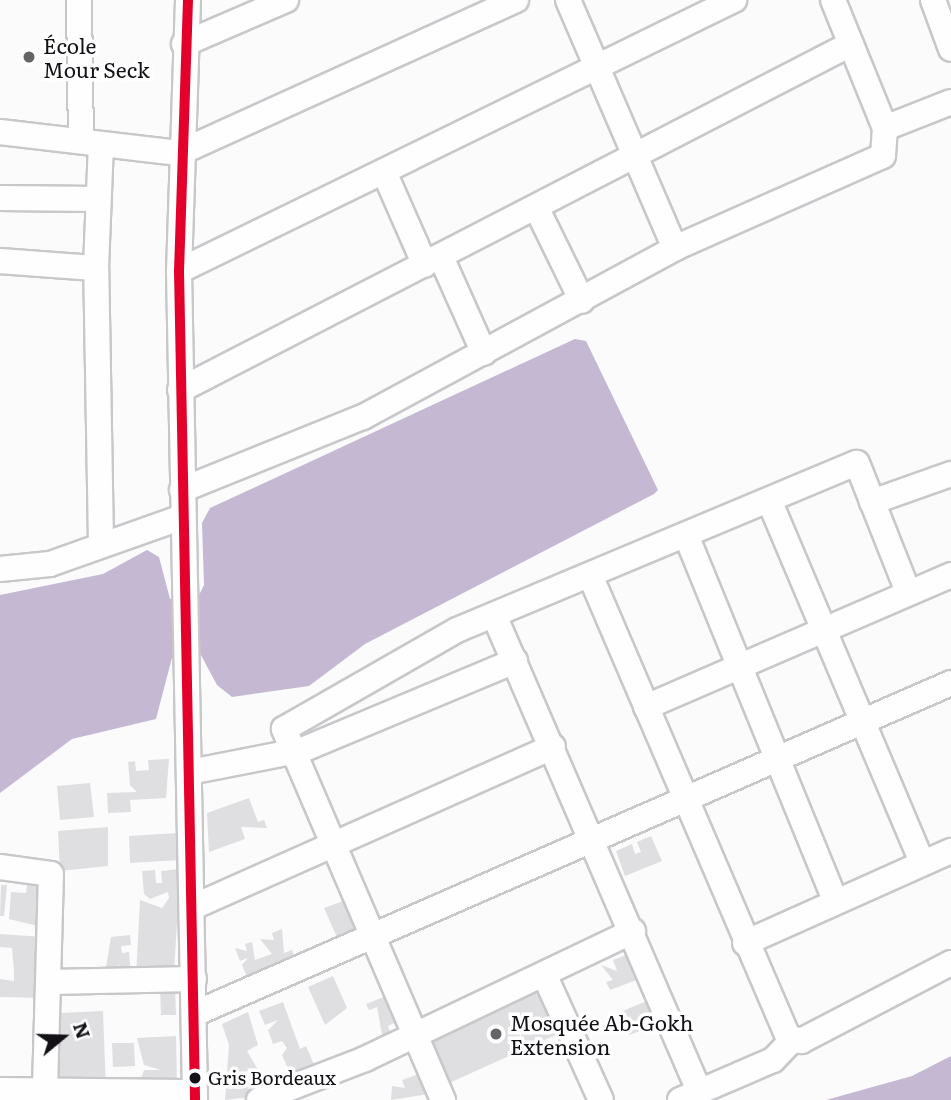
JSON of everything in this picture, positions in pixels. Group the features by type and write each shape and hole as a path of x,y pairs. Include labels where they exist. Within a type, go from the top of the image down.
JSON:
{"street":[{"path":"79,0 98,200 96,268 101,543"},
{"path":"0,1090 195,1096 179,271 179,153 188,0"},
{"path":"184,44 286,0"},
{"path":"0,132 179,153 516,0"},
{"path":"568,0 640,158 675,248"},
{"path":"179,271 598,70 734,0"},
{"path":"182,490 363,417 582,301 675,248 883,156 885,128 833,0"},
{"path":"933,0 951,49"},
{"path":"180,390 640,158 852,44"},
{"path":"885,128 951,102"},
{"path":"385,174 484,353"},
{"path":"0,198 98,200"},
{"path":"537,209 582,301"},
{"path":"0,261 96,268"},
{"path":"443,1100 290,754 286,728 495,615 857,463 908,592"},
{"path":"872,502 951,474"},
{"path":"769,500 858,721 922,863"},
{"path":"0,569 50,564 101,543 183,517"},
{"path":"686,535 737,669 835,901"},
{"path":"590,575 680,796 745,943 792,1040"},
{"path":"646,707 951,575"},
{"path":"495,615 633,931 690,1096 773,1060 792,1040 951,963"},
{"path":"190,772 290,754 515,661"},
{"path":"194,1014 680,796 951,683"},
{"path":"193,907 552,747"},
{"path":"745,943 951,851"},
{"path":"0,867 51,874 44,1093"},
{"path":"259,1100 415,1035 633,931"},
{"path":"544,974 601,1100"},
{"path":"49,982 194,979"}],"shaded area":[{"path":"575,339 586,341 658,490 654,494 365,644 309,686 232,697 217,685 195,644 175,646 156,719 72,739 0,793 0,595 103,574 147,550 159,557 170,599 197,599 204,585 202,523 210,508"},
{"path":"951,1056 951,1100 826,1100 912,1076"}],"building":[{"path":"169,759 166,798 130,800 131,812 108,813 107,793 137,792 130,785 128,762 135,761 136,771 149,770 148,760"},
{"path":"90,783 94,817 60,820 57,786"},
{"path":"249,798 258,822 264,820 267,828 241,827 245,839 209,852 207,813"},
{"path":"108,827 108,866 60,871 58,831"},
{"path":"179,833 181,860 130,863 129,836"},
{"path":"651,836 662,861 625,876 616,851 632,844 635,854 641,852 637,842"},
{"path":"180,869 174,973 136,976 140,900 162,908 169,898 168,892 150,899 144,894 142,871 155,870 156,883 162,883 161,871"},
{"path":"1,885 7,885 4,916 0,916"},
{"path":"27,885 48,887 46,928 9,919 11,892 26,893"},
{"path":"346,900 360,933 339,942 324,908"},
{"path":"282,929 284,953 292,950 298,965 250,983 242,965 248,958 240,961 235,948 247,951 245,944 252,942 255,960 272,954 260,939 274,940 272,933"},
{"path":"0,934 44,937 43,998 0,997 0,979 14,981 14,971 12,948 0,947"},
{"path":"130,935 131,945 121,946 122,953 129,952 131,976 121,977 119,964 115,975 94,976 94,968 106,967 111,937"},
{"path":"637,951 647,976 610,990 606,982 613,980 601,965 617,971 613,960"},
{"path":"333,976 347,1008 325,1025 308,987"},
{"name":"Mosquée Ab-Gokh Extension","path":"542,986 562,1032 447,1084 430,1037"},
{"path":"175,987 176,1015 161,1015 160,988"},
{"path":"391,994 406,1032 399,1035 394,1023 388,1026 392,1037 383,1040 377,1007 369,1010 366,1004"},
{"path":"657,997 666,1020 653,1025 650,1019 649,1028 629,1035 625,1024 631,1022 620,1012"},
{"path":"283,1002 300,1049 306,1046 316,1069 293,1080 282,1055 287,1048 282,1041 273,1044 268,1030 278,1020 265,1025 259,1011"},
{"path":"103,1011 106,1091 51,1081 59,1013"},
{"path":"248,1012 258,1045 247,1051 264,1080 254,1086 257,1096 225,1100 229,1045 222,1024"},
{"path":"176,1036 177,1084 137,1092 144,1070 161,1070 144,1065 137,1038"},
{"path":"112,1043 134,1043 135,1066 113,1067"},
{"path":"422,1073 429,1094 391,1100 392,1086 405,1088 402,1080"}],"transit line":[{"path":"188,0 179,271 195,1100"}],"place":[{"name":"École Mour Seck","path":"29,57"},
{"name":"Mosquée Ab-Gokh Extension","path":"496,1034"},
{"name":"Gris Bordeaux","path":"195,1078"}]}
